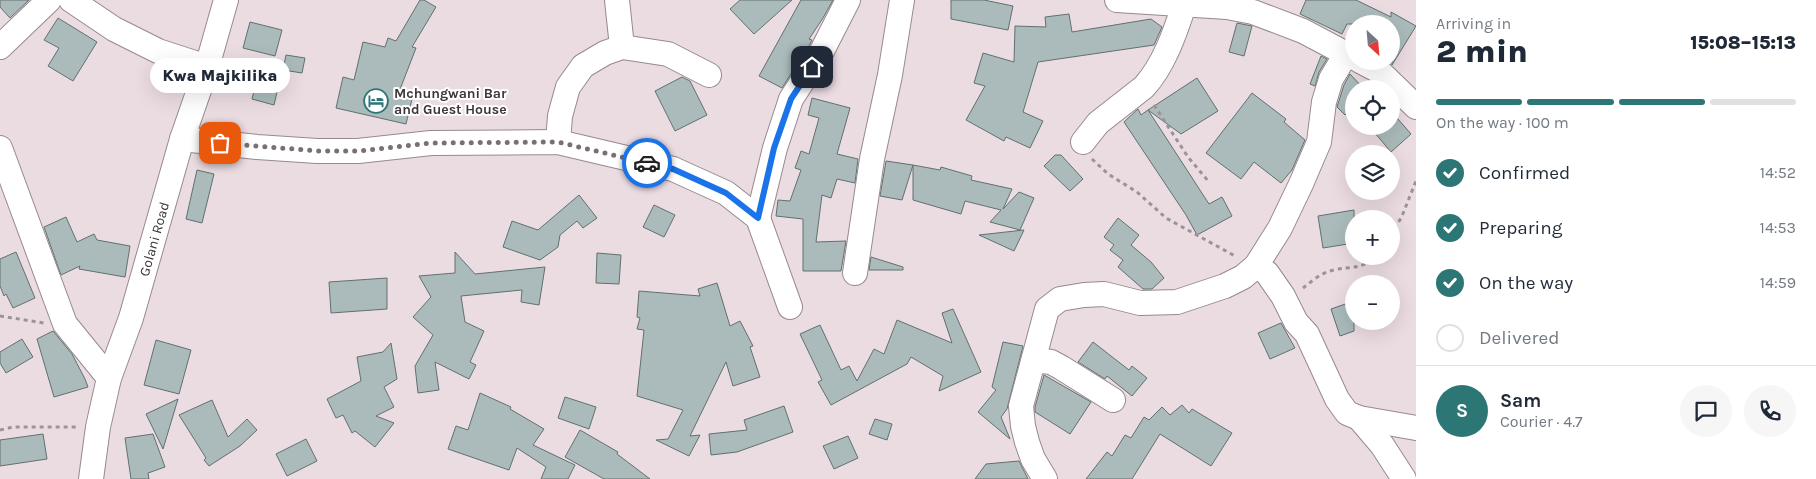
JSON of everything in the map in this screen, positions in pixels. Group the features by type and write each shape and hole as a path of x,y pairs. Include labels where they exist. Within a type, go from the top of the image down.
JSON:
{"street":[{"path":"0,47 49,0"},
{"path":"71,0 114,29 158,51 207,67"},
{"name":"Golani Road","path":"91,479 98,427 109,378 132,318 182,139 207,67 226,0"},
{"path":"617,0 622,47"},
{"path":"758,218 774,148 791,99 822,51 848,0"},
{"path":"855,273 872,159 890,75 902,0"},
{"path":"1117,0 1184,5 1228,3 1304,31 1345,54"},
{"path":"1083,142 1098,123 1144,88 1150,81 1169,45 1184,5"},
{"path":"558,142 560,116 568,87 583,66 605,53 622,47 668,54 708,75"},
{"path":"1045,479 1033,459 1026,442 1021,406 1047,309 1060,299 1084,294 1104,294 1140,303 1177,302 1225,286 1243,277 1256,266 1280,228 1319,142 1324,102 1331,79 1345,66"},
{"path":"1377,70 1411,95"},
{"path":"182,139 318,151 358,151 431,143 558,142 673,169 726,193 758,218 790,308"},
{"path":"0,148 65,324 109,378"},
{"path":"1256,266 1266,273 1286,301 1296,322 1306,334 1337,399 1347,413 1359,418 1416,428"},
{"path":"1034,363 1051,362 1113,400"},
{"path":"1359,418 1382,446 1404,479"}],"path":[{"path":"1144,88 1188,157 1209,182"},
{"path":"1083,142 1087,155 1108,174 1137,192 1166,218 1256,266"},
{"path":"1400,220 1416,181"},
{"path":"1286,301 1315,278 1333,270 1355,268 1362,265"},
{"path":"0,316 34,322 65,324"},
{"path":"0,430 13,427 98,427"}],"building":[{"path":"0,0 29,0 10,18 0,7"},
{"path":"420,0 424,0 436,7 412,47 416,48 399,92 413,95 406,124 336,108 343,77 354,80 363,42 385,47 388,38 396,41"},
{"path":"740,0 792,0 754,34 730,9"},
{"path":"801,0 833,0 809,39 812,40 810,44 782,88 759,76"},
{"path":"951,0 984,0 1013,6 1008,30 951,19"},
{"path":"1306,0 1356,0 1387,15 1345,15 1345,28 1342,34 1300,14"},
{"path":"1069,14 1072,32 1151,19 1162,27 1154,45 1038,62 1023,112 1043,121 1030,148 1006,137 1004,141 966,120 985,86 974,83 983,53 1014,62 1015,26 1046,27 1045,17"},
{"path":"1400,17 1416,26 1400,52"},
{"path":"58,18 97,42 73,81 48,66 59,48 44,40"},
{"path":"250,22 282,30 275,56 243,48"},
{"path":"1237,23 1252,26 1244,56 1229,52"},
{"path":"286,55 305,58 302,73 283,70"},
{"path":"1321,56 1327,59 1319,72 1315,86 1310,84"},
{"path":"1350,74 1356,80 1347,80"},
{"path":"682,77 690,81 707,115 675,131 655,91"},
{"path":"1197,78 1218,111 1181,134 1148,110"},
{"path":"256,82 278,88 274,105 252,99"},
{"path":"1345,83 1345,115 1337,107"},
{"path":"1252,93 1286,119 1284,122 1305,140 1292,170 1281,183 1254,162 1241,179 1206,153"},
{"path":"812,98 850,108 837,154 858,159 855,183 837,179 831,198 822,195 816,242 846,241 841,271 803,271 803,219 776,216 778,200 790,201 801,170 795,168 801,151 809,154 819,118 808,115"},
{"path":"1138,109 1141,115 1148,110 1209,204 1222,197 1232,216 1197,235 1186,215 1124,122"},
{"path":"1400,121 1411,134 1399,145 1385,145 1377,135 1400,135"},
{"path":"1055,155 1061,155 1083,179 1070,191 1044,166"},
{"path":"886,161 913,165 902,200 880,196"},
{"path":"913,165 940,170 941,167 972,176 971,180 1012,189 1003,209 1019,192 1034,198 1020,230 990,222 1001,210 965,201 961,214 913,200"},
{"path":"197,170 214,174 202,223 186,219"},
{"path":"579,195 597,218 583,228 577,221 560,235 558,247 540,260 503,247 512,221 538,230"},
{"path":"654,205 675,215 664,237 643,227"},
{"path":"1345,212 1345,244 1323,248 1318,216"},
{"path":"66,217 77,242 94,234 97,240 130,246 125,277 79,269 80,266 61,275 44,227"},
{"path":"1118,218 1139,235 1131,245 1151,262 1164,278 1152,289 1143,289 1118,267 1123,260 1110,250 1114,245 1104,237"},
{"path":"1024,230 1014,251 979,235"},
{"path":"16,252 35,298 13,308 6,294 4,296 0,286 0,259"},
{"path":"455,252 475,274 545,267 539,305 521,302 522,290 461,296 465,322 484,331 470,362 476,365 469,379 435,362 439,390 418,393 415,366 433,335 413,317 431,297 419,276 455,273"},
{"path":"597,253 621,255 619,284 596,283"},
{"path":"871,257 903,267 903,270 869,270"},
{"path":"387,278 387,309 331,313 329,282"},
{"path":"717,283 730,326 740,321 753,346 750,347 760,377 733,386 726,362 690,436 700,435 689,456 656,440 668,439 683,410 637,396 644,330 637,329 640,318 637,317 639,291 700,296 698,289"},
{"path":"1345,304 1345,330 1354,331 1340,336 1331,309"},
{"path":"953,309 981,372 939,391 943,376 911,357 907,364 831,405 818,382 822,380 800,334 820,325 841,370 849,366 857,381 874,349 884,354 897,320 952,343 942,313"},
{"path":"1281,323 1295,348 1270,359 1258,333"},
{"path":"53,331 72,354 88,387 54,397 37,339"},
{"path":"22,339 33,357 6,373 0,363 0,352"},
{"path":"156,340 191,350 179,394 144,385"},
{"path":"1003,342 1023,346 1007,409 1001,417 1010,439 978,412 996,390 992,387"},
{"path":"1093,342 1129,370 1132,366 1147,378 1132,396 1107,376 1105,379 1078,362"},
{"path":"391,343 397,379 384,387 394,407 376,416 394,423 375,447 355,431 352,433 343,415 336,418 327,399 361,381 357,357 383,352"},
{"path":"1044,375 1091,402 1070,434 1035,412"},
{"path":"480,393 511,407 510,409 544,429 533,445 575,465 568,479 541,479 546,467 517,448 509,470 448,449 456,426 468,430"},
{"path":"565,397 596,407 589,429 558,418"},
{"path":"178,399 163,449 146,414"},
{"path":"212,400 228,437 247,419 257,430 240,446 209,466 179,415"},
{"path":"1182,405 1189,413 1192,409 1232,433 1211,466 1160,434 1132,479 1086,479 1107,452 1112,456 1125,435 1131,438 1144,417 1149,420 1162,407 1170,415"},
{"path":"784,406 793,432 737,452 711,455 709,434 747,430 744,420"},
{"path":"875,419 892,424 887,440 869,434"},
{"path":"580,430 618,452 617,454 650,479 604,479 565,457"},
{"path":"43,434 47,459 0,466 0,440"},
{"path":"153,434 165,467 148,473 149,479 131,479 125,438"},
{"path":"848,436 858,458 834,469 823,446"},
{"path":"306,439 317,461 287,476 276,454"},
{"path":"1019,461 1028,479 975,479 986,464"}],"way so far":[{"path":"220,143 318,151 358,151 431,143 558,142 647,163"}],"place":[{"name":"Mchungwani Bar and Guest House","path":"376,101"},
{"name":"Kwa Majkilika","path":"220,143"}],"route":[{"path":"647,163 673,169 726,193 758,218 774,148 791,99 812,67"}]}
